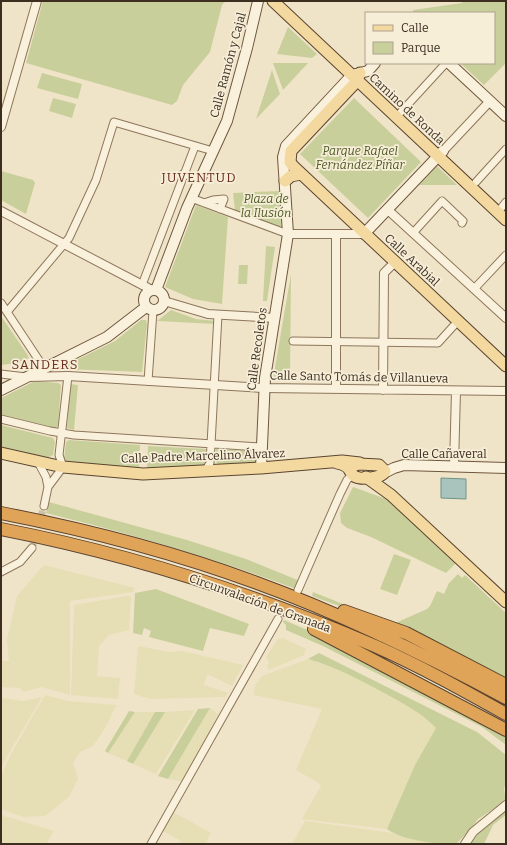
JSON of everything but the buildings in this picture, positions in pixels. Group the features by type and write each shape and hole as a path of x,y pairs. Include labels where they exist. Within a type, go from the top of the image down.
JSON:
{"highway":[{"name":"Circunvalación de Granada","path":"1,513 74,528 166,553 258,583 390,639 506,698"},
{"name":"Circunvalación de Granada","path":"1,529 61,542 146,564 289,611 376,647 464,691 506,714"},
{"path":"316,607 338,610 406,634 506,685"},
{"path":"289,611 304,624 506,730"}],"main road":[{"name":"Calle Ramón y Cajal","path":"149,290 227,121 248,48 258,1"},
{"name":"Camino de Ronda","path":"273,1 441,154 505,206"},
{"name":"Camino de Ronda","path":"283,1 356,76 401,112 506,220"},
{"path":"288,234 284,181 286,159 290,156 294,147 356,76 368,71 374,64"},
{"path":"450,64 506,116"},
{"path":"364,234 441,154"},
{"name":"Calle Arabial","path":"286,159 364,234 505,363"},
{"path":"284,181 291,176 301,174"},
{"name":"Calle Recoletos","path":"261,468 260,446 264,388 288,234"},
{"path":"1,390 26,377 48,369 114,333 150,309 161,308 164,301 163,295 149,290 144,301 150,309"},
{"name":"Calle Padre Marcelino Álvarez","path":"1,453 63,467 143,474 210,468 261,468 336,462 380,465 384,468 384,474"},
{"path":"336,462 347,468 356,477 377,478 384,474 391,495"},
{"path":"352,473 352,466 360,464"},
{"name":"Calle Cañaveral","path":"384,474 394,468 404,465 506,468"},
{"path":"366,477 391,495 506,602"},
{"path":"450,550 468,557 506,595"}],"street":[{"path":"1,127 4,107 37,1"},
{"path":"401,112 445,64"},
{"path":"441,154 490,101"},
{"path":"7,312 65,244 81,216 92,192 114,122 213,152"},
{"path":"1,211 149,290 183,174 195,146"},
{"path":"476,182 506,149"},
{"path":"183,174 200,179"},
{"path":"191,198 288,234 364,234"},
{"path":"204,203 224,199 220,209"},
{"path":"413,233 442,201 463,222 462,223"},
{"path":"388,210 506,318"},
{"path":"336,235 336,389"},
{"path":"474,289 506,255"},
{"path":"383,390 384,273 395,262"},
{"path":"164,301 218,315 275,318"},
{"path":"1,303 48,369 58,371 68,376 59,455 63,467 62,471 48,487"},
{"path":"148,381 150,309"},
{"path":"210,468 218,315"},
{"path":"293,341 438,343 458,321"},
{"name":"Calle Santo Tomás de Villanueva","path":"48,369 68,376 264,388 506,391"},
{"path":"1,374 26,377"},
{"path":"454,466 456,391"},
{"path":"1,419 62,434 260,446"},
{"path":"49,464 59,455"},
{"path":"38,462 46,477 48,487 44,506"},
{"path":"298,590 340,494 352,473"},
{"path":"1,572 20,562 32,548"},
{"path":"151,844 278,619"},
{"path":"465,844 474,832 506,806"}],"shaded area":[{"path":"44,565 135,588 133,592 70,601 70,695 42,687 23,692 20,688 1,687 1,661 9,661 7,640 17,596"},
{"path":"127,596 131,597 129,630 109,635 99,646 97,676 120,678 118,699 71,695 74,605"},
{"path":"283,638 306,649 304,655 269,670 267,667 269,662 266,657 278,639"},
{"path":"138,646 169,652 182,651 243,665 232,686 207,674 204,685 228,693 225,697 150,699 134,694"},
{"path":"308,659 347,672 416,711 428,719 436,728 415,765 387,829 302,819 321,786 319,783 296,770 322,709 254,695 255,685 262,676"},
{"path":"45,695 68,701 116,705 106,727 93,746 80,752 73,763 78,779 69,797 45,816 23,817 1,809 1,776 12,752"},
{"path":"42,697 1,767 1,698 24,701"},
{"path":"210,708 218,714 203,745 181,781 168,779"},
{"path":"195,710 156,774 133,764 165,712"},
{"path":"135,712 155,712 127,761 108,753"},
{"path":"173,812 211,833 205,844 179,844 181,841 163,831"},
{"path":"1,815 54,831 46,844 1,844"},
{"path":"305,821 393,833 436,844 292,844"}],"green space":[{"path":"43,1 226,1 222,5 210,52 183,85 177,101 172,105 26,63"},
{"path":"462,1 506,1 506,63 484,85 461,64 495,64 495,12 413,12 413,10 462,3"},
{"path":"288,27 317,54 312,58 277,54"},
{"path":"273,63 308,63 283,90"},
{"path":"272,70 280,94 256,119"},
{"path":"42,73 82,84 78,99 37,88"},
{"path":"53,98 76,104 72,118 49,111"},
{"name":"Parque Rafael Fernández Píñar","path":"354,98 421,162 368,218 300,154"},
{"path":"437,166 457,185 419,185"},
{"path":"1,171 33,180 35,183 26,214 1,200"},
{"name":"Plaza de la Ilusión","path":"280,191 281,227 235,210 233,193"},
{"path":"196,205 228,217 222,304 193,299 165,287"},
{"path":"266,246 275,247 267,301 263,301"},
{"path":"239,265 248,265 247,284 238,284"},
{"path":"291,274 290,381 274,381 273,379"},
{"path":"171,310 196,319 215,321 215,324 157,321"},
{"path":"1,316 29,358 17,363 1,365"},
{"path":"141,320 146,320 147,324 142,372 63,368 64,366 115,341"},
{"path":"35,381 58,383 61,385 58,426 55,428 1,415 1,398"},
{"path":"70,384 78,385 74,430 67,428"},
{"path":"1,425 53,438 55,442 53,455 47,458 1,447"},
{"path":"69,440 140,445 139,469 67,462 64,459 66,442"},
{"path":"148,446 206,449 205,464 203,466 147,468"},
{"path":"216,449 253,451 253,449 256,449 258,463 220,466 216,462"},
{"path":"353,487 389,500 456,563 446,573 371,537 347,528 341,523 340,513"},
{"path":"49,502 187,540 246,559 300,581 296,589 172,547 46,513"},
{"path":"394,554 411,560 397,595 380,589"},
{"path":"458,574 462,578 465,575 506,613 506,680 401,629 312,596 313,592 393,624 427,609 437,591 444,594 449,583"},
{"path":"156,589 249,624 244,636 210,628 203,651 149,637 151,631 144,628 142,635 133,633 135,593"},
{"path":"284,620 331,640 506,735 506,745 482,727 323,646 286,630 286,625 283,622"},
{"path":"319,653 477,732 506,755 506,782 504,789 506,801 478,819 471,829 456,844 411,839 387,829 415,765 436,728 425,718 399,701 339,670 308,659"},
{"path":"210,708 168,779 158,776 198,709"},
{"path":"129,711 135,712 108,753 105,751"},
{"path":"155,712 165,712 133,764 127,761"},
{"path":"506,811 506,815 493,825 484,844 470,844 478,834"}],"water":[{"path":"441,478 466,479 466,499 441,498"}],"tunnel":[{"path":"32,548 44,506"}],"district":[{"name":"JUVENTUD","path":"199,177"},
{"name":"SANDERS","path":"45,364"}]}
